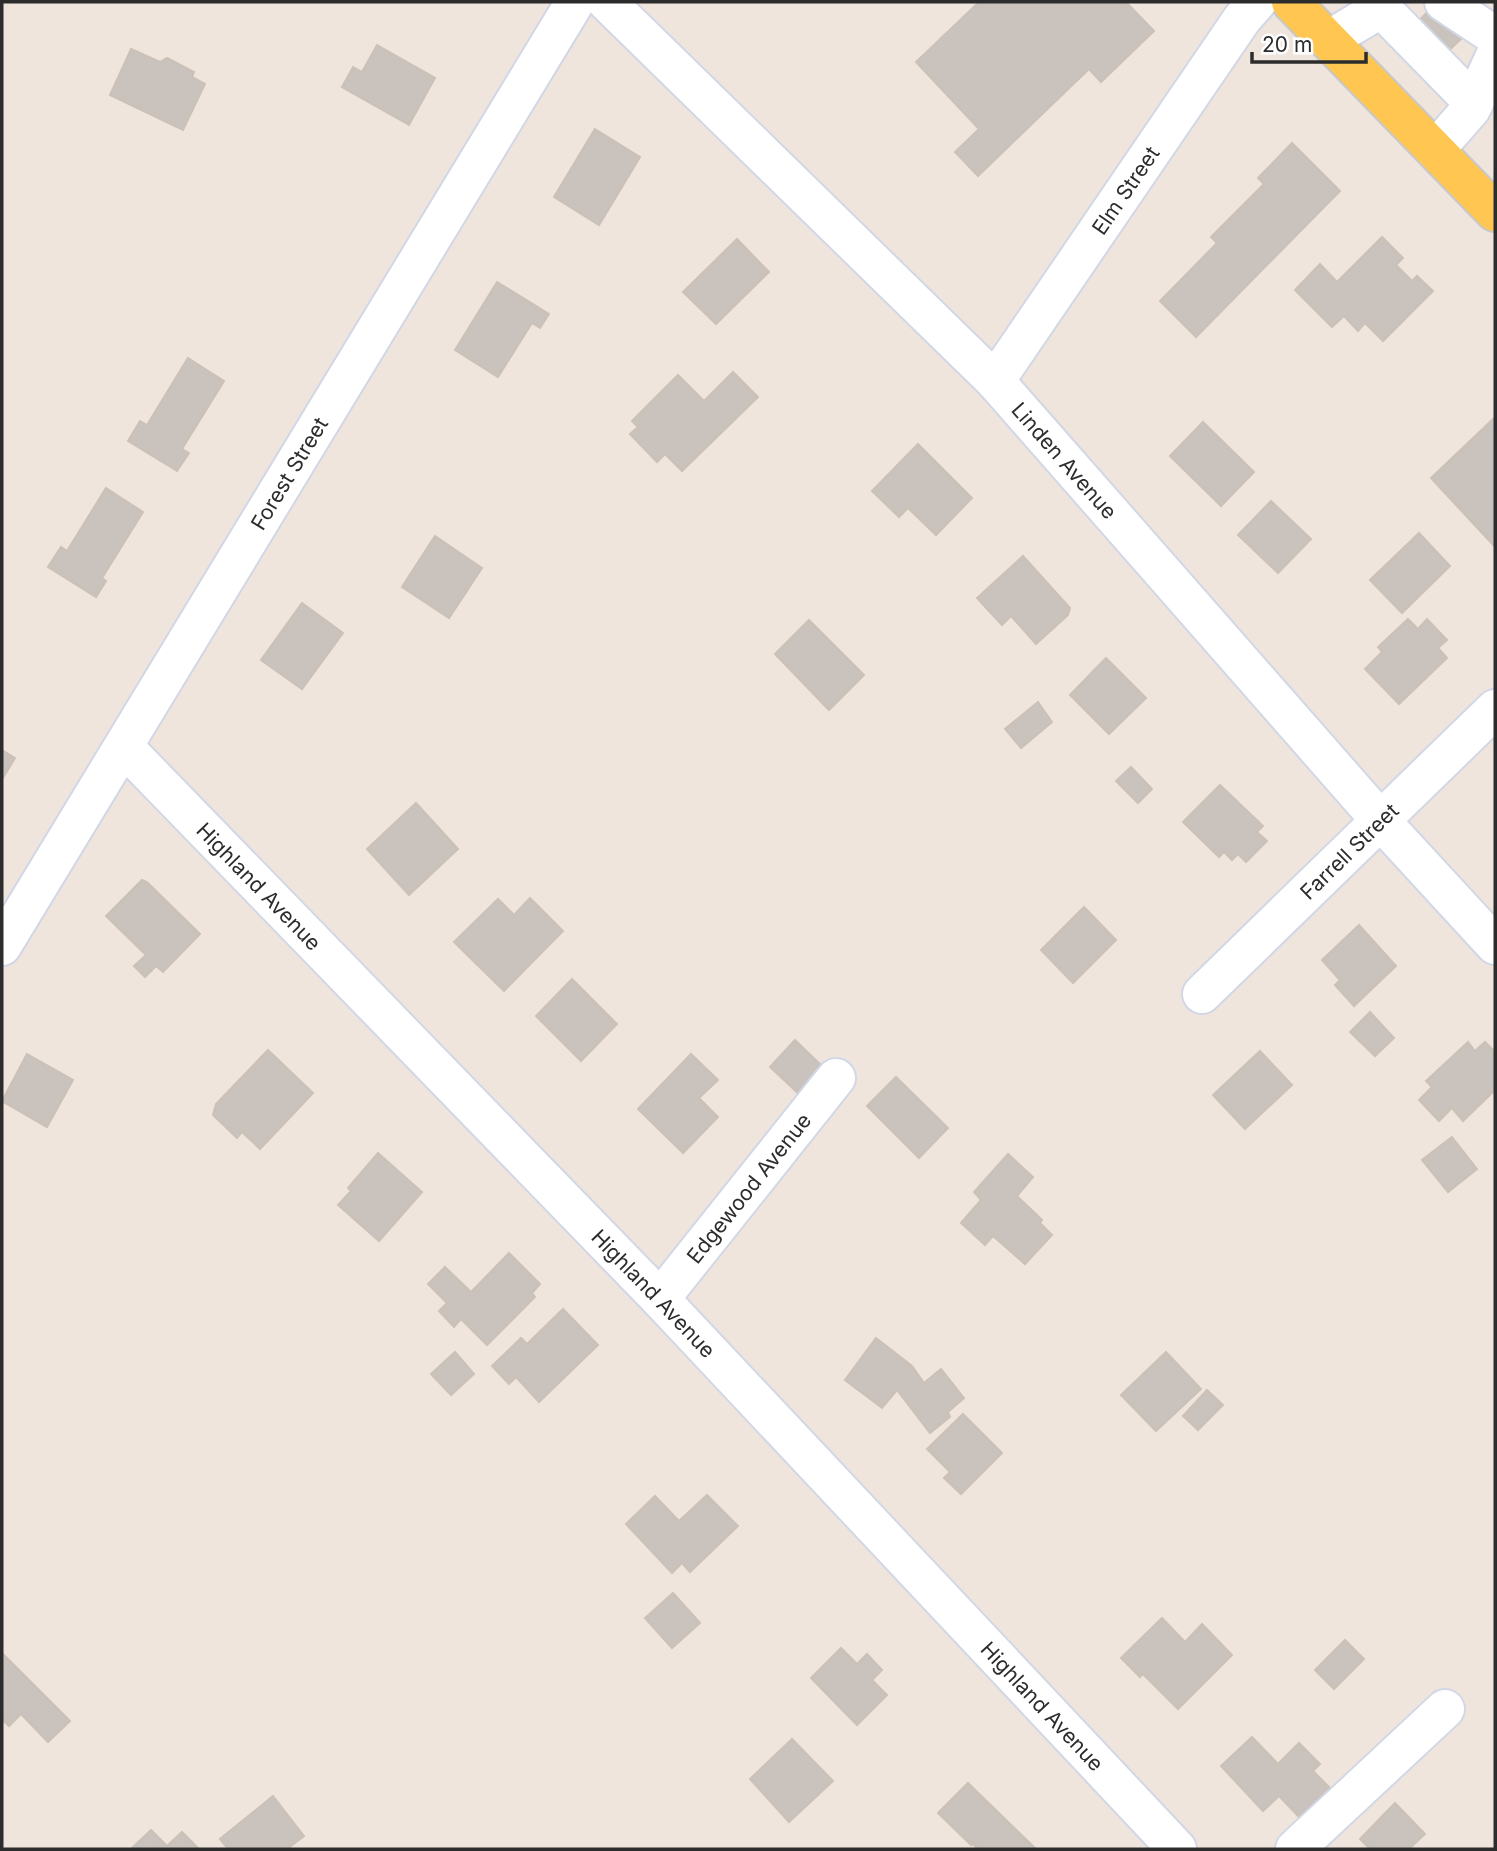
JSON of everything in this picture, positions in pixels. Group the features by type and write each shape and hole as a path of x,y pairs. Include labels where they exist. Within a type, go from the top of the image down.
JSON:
{"main road":[{"path":"1291,2 1495,212"}],"street":[{"name":"Forest Street","path":"2,946 575,2"},
{"name":"Linden Avenue","path":"607,2 995,381 1381,821 1495,945"},
{"name":"Elm Street","path":"995,381 1242,19 1257,2"},
{"path":"1444,2 1495,36"},
{"path":"1328,40 1382,5 1474,103"},
{"path":"1435,150 1474,103 1495,56"},
{"name":"Farrell Street","path":"1202,994 1495,709"},
{"name":"Highland Avenue","path":"124,747 660,1299 1177,1849"},
{"name":"Edgewood Avenue","path":"660,1299 836,1078"},
{"path":"1295,1849 1446,1709"}],"building":[{"path":"979,2 1126,2 1154,31 1101,82 1089,69 978,176 955,152 979,129 916,62"},
{"path":"1438,2 1468,32 1437,62 1407,32"},
{"path":"377,45 435,78 409,125 342,87 353,67 362,72"},
{"path":"131,49 160,62 167,58 194,72 192,77 205,84 183,130 110,95"},
{"path":"595,129 640,157 599,225 554,197"},
{"path":"1292,143 1340,191 1196,337 1160,301 1217,243 1211,237 1264,184 1258,178"},
{"path":"1382,237 1403,258 1396,265 1412,281 1417,276 1433,291 1383,341 1365,323 1358,331 1344,316 1332,327 1295,290 1320,264 1337,282"},
{"path":"737,239 769,272 716,324 683,292"},
{"path":"497,282 549,314 540,328 532,323 498,377 455,350"},
{"path":"188,358 224,381 182,449 189,453 177,471 128,441 140,421 147,425"},
{"path":"733,372 758,397 682,471 665,454 657,462 630,434 638,427 632,421 678,375 704,401"},
{"path":"1493,419 1495,422 1495,547 1431,478"},
{"path":"1203,422 1254,472 1221,506 1170,456"},
{"path":"918,444 972,498 936,535 908,508 899,517 872,491"},
{"path":"106,488 143,512 102,578 106,581 96,597 48,567 61,547 67,551"},
{"path":"1271,501 1311,539 1278,573 1238,535"},
{"path":"1419,533 1450,566 1402,613 1370,580"},
{"path":"435,536 482,568 449,618 402,587"},
{"path":"1023,556 1070,608 1068,615 1036,644 1011,616 1002,625 977,598"},
{"path":"302,603 343,633 302,689 261,660"},
{"path":"1408,619 1418,629 1427,619 1447,640 1438,648 1447,658 1399,704 1365,669 1382,652 1378,647"},
{"path":"809,620 864,675 829,710 775,654"},
{"path":"1106,658 1146,698 1109,734 1070,695"},
{"path":"1038,702 1052,722 1021,748 1005,729"},
{"path":"2,750 15,758 3,778 2,777"},
{"path":"1131,767 1152,789 1138,803 1116,781"},
{"path":"1220,785 1263,826 1257,832 1267,841 1246,862 1238,854 1232,860 1224,852 1219,857 1183,822"},
{"path":"416,803 458,849 409,895 367,849"},
{"path":"142,880 200,934 163,972 156,966 145,977 134,966 146,955 106,916"},
{"path":"530,898 563,931 504,991 454,942 498,899 514,915"},
{"path":"1084,907 1116,940 1073,983 1041,950"},
{"path":"1359,925 1396,966 1354,1006 1335,985 1340,980 1322,960"},
{"path":"572,979 617,1024 581,1061 536,1016"},
{"path":"1370,1012 1394,1038 1375,1056 1350,1032"},
{"path":"795,1040 825,1069 800,1095 770,1067"},
{"path":"1468,1042 1475,1051 1485,1042 1495,1052 1495,1090 1463,1121 1452,1108 1439,1121 1419,1100 1432,1087 1426,1081"},
{"path":"268,1050 313,1093 260,1149 242,1132 237,1138 213,1115 216,1104"},
{"path":"1260,1051 1292,1085 1245,1129 1213,1095"},
{"path":"27,1054 73,1080 47,1127 2,1101"},
{"path":"691,1054 718,1080 699,1098 718,1117 683,1153 638,1109"},
{"path":"896,1077 948,1128 919,1158 867,1106"},
{"path":"1452,1137 1477,1169 1448,1192 1422,1160"},
{"path":"378,1153 422,1192 379,1241 338,1205 351,1191 348,1188"},
{"path":"1008,1154 1033,1177 1017,1196 1042,1220 1040,1223 1052,1235 1025,1264 993,1236 985,1245 961,1223 981,1200 974,1192"},
{"path":"509,1253 540,1284 532,1293 535,1297 487,1345 461,1319 454,1327 439,1311 447,1303 428,1284 445,1267 471,1292"},
{"path":"563,1309 598,1345 539,1402 516,1377 509,1384 492,1366 521,1338 527,1344"},
{"path":"876,1338 912,1366 924,1383 941,1369 964,1398 948,1412 950,1417 930,1433 897,1390 882,1408 845,1380"},
{"path":"455,1352 474,1374 451,1395 431,1374"},
{"path":"1166,1352 1201,1389 1156,1431 1121,1395"},
{"path":"1207,1390 1223,1405 1198,1430 1183,1416"},
{"path":"963,1414 1002,1453 961,1494 944,1478 950,1472 927,1449"},
{"path":"707,1495 738,1526 690,1572 682,1563 672,1573 626,1524 655,1496 679,1521"},
{"path":"673,1593 700,1623 672,1648 645,1618"},
{"path":"1162,1618 1185,1642 1202,1624 1232,1655 1178,1709 1143,1674 1140,1677 1121,1658"},
{"path":"1345,1640 1364,1659 1334,1689 1315,1670"},
{"path":"841,1648 857,1664 867,1654 882,1670 872,1680 887,1695 857,1725 811,1678"},
{"path":"2,1653 70,1721 48,1742 21,1714 9,1726 2,1719"},
{"path":"1252,1737 1278,1764 1299,1743 1320,1764 1313,1771 1331,1789 1301,1819 1279,1796 1263,1811 1221,1766"},
{"path":"792,1739 833,1781 789,1822 750,1779"},
{"path":"968,1783 1036,1849 978,1849 938,1813"},
{"path":"273,1796 304,1836 287,1849 228,1849 220,1839"},
{"path":"1395,1803 1425,1834 1409,1849 1370,1849 1360,1839"},
{"path":"151,1830 167,1846 182,1832 198,1848 131,1849"}]}
